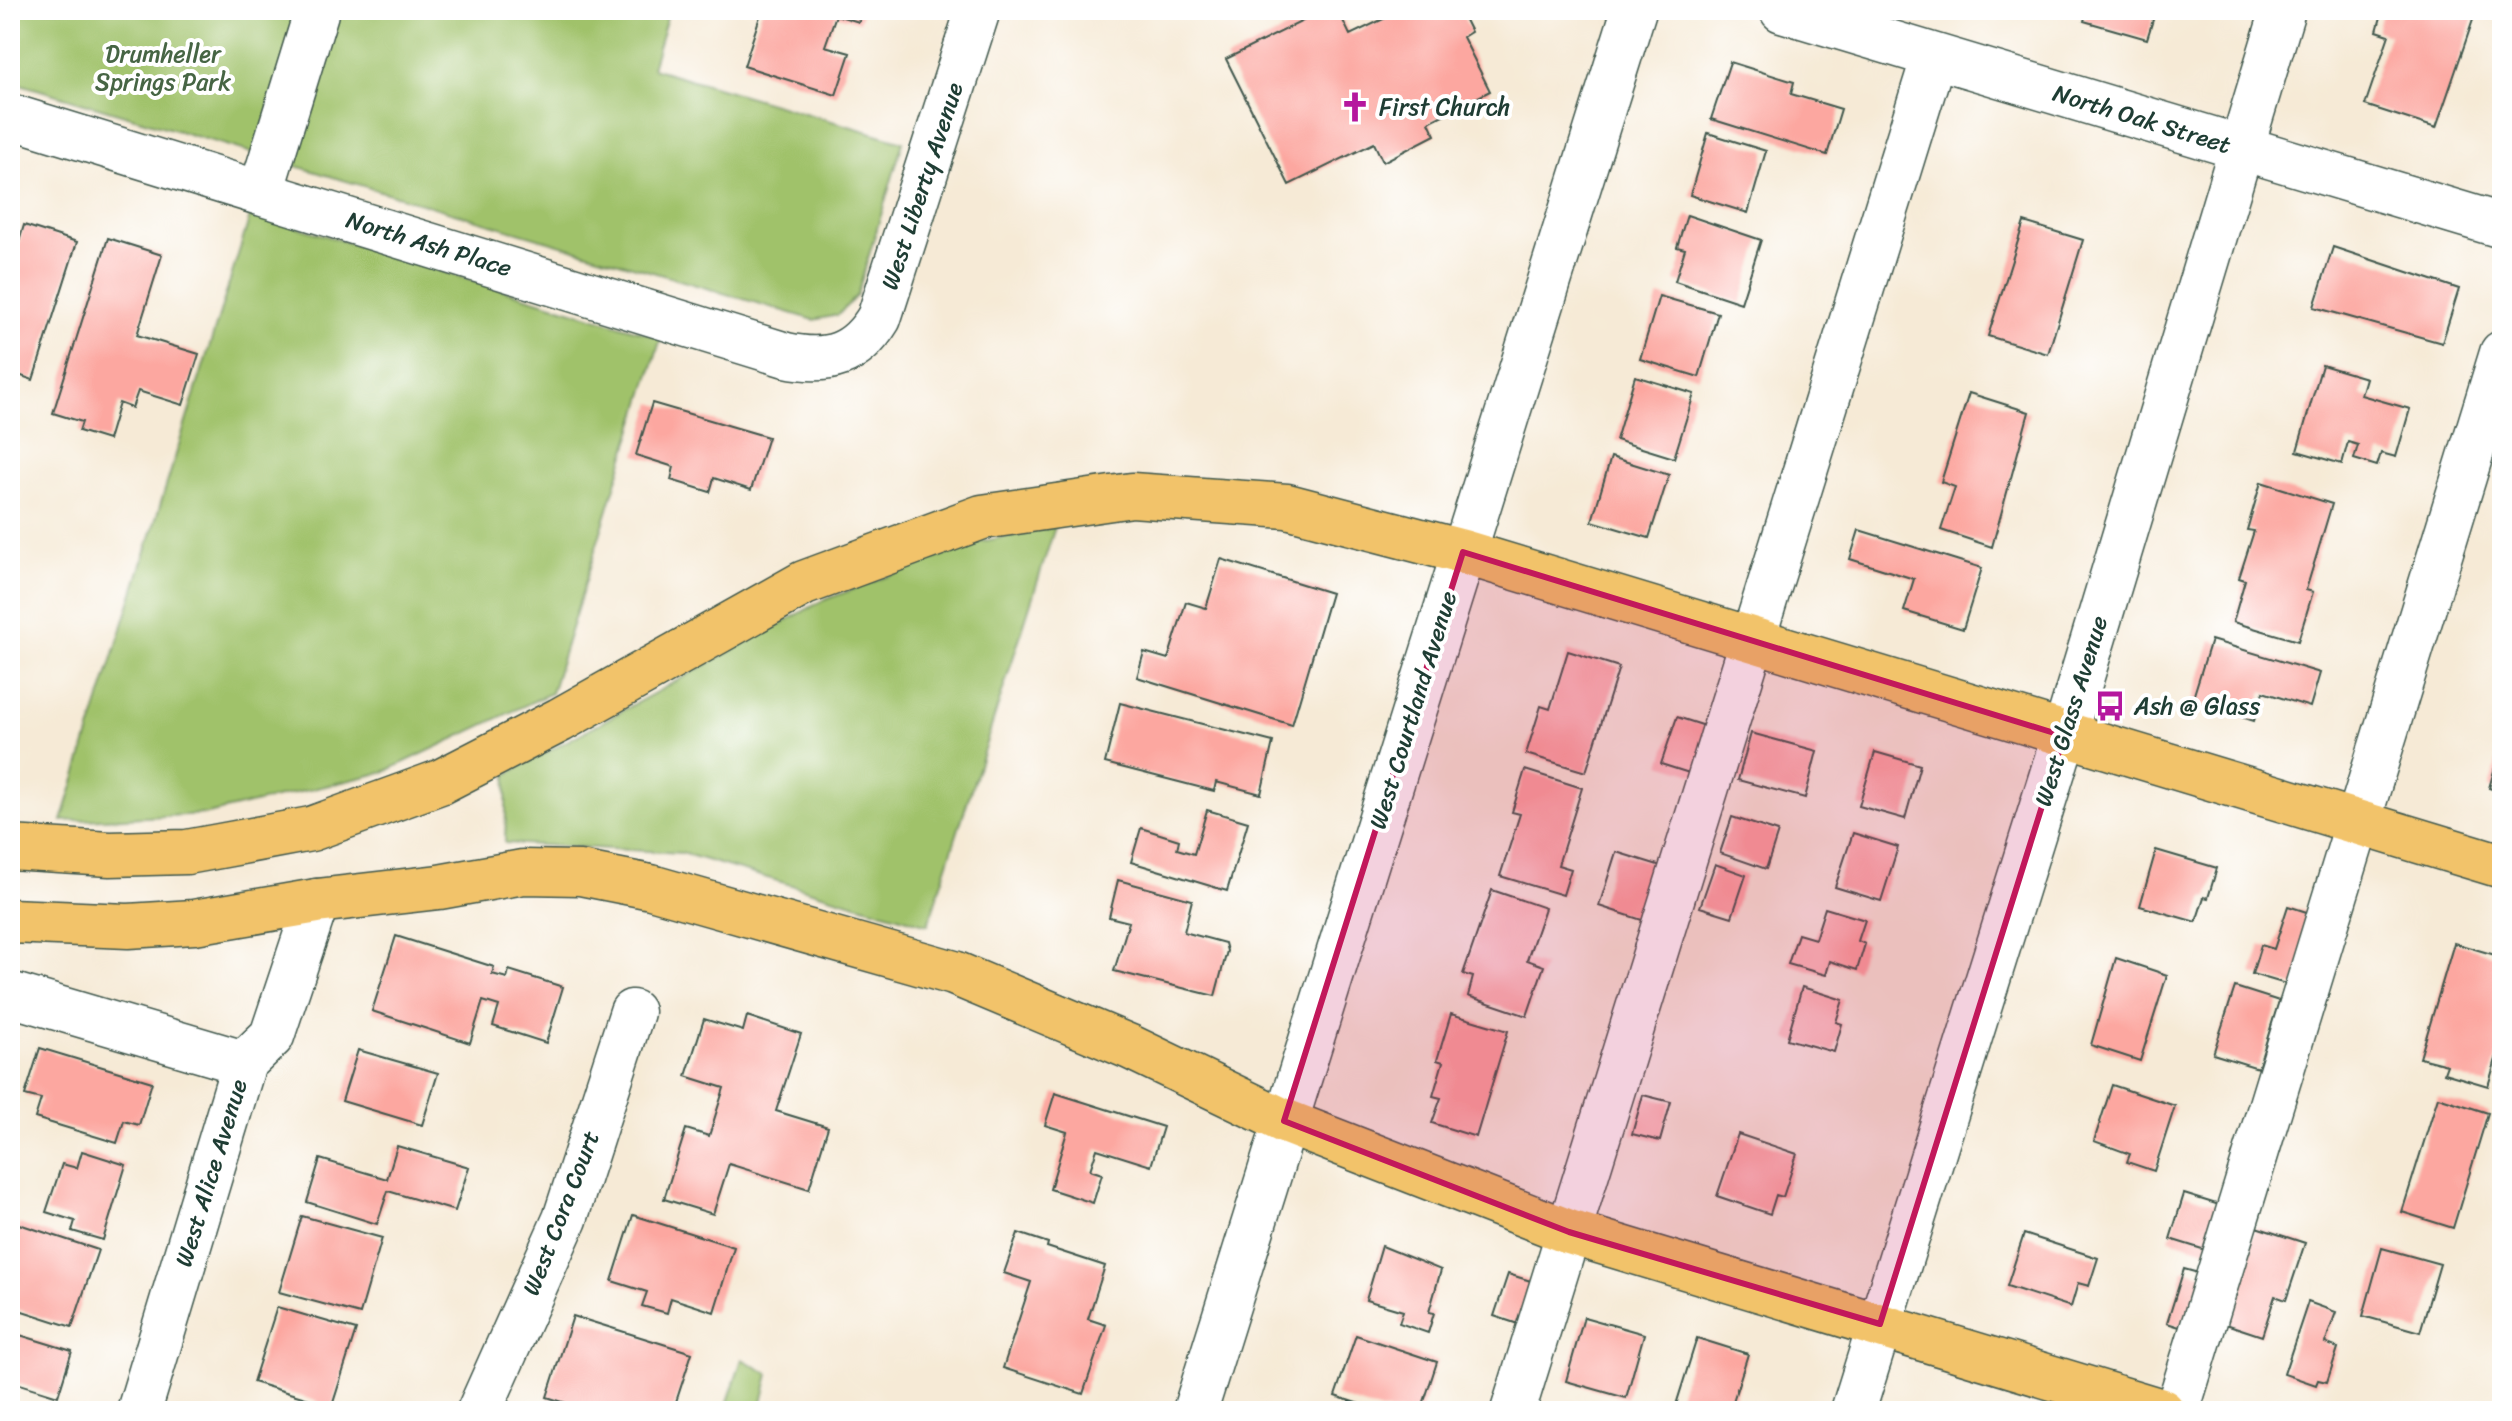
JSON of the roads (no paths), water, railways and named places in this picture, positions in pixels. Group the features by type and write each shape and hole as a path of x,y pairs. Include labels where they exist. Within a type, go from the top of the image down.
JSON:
{"main road":[{"path":"10,848 110,854 187,852 311,829 382,806 440,782 560,720 804,583 982,517 1132,495 1287,506 1463,552 2502,866"},
{"path":"10,921 128,926 194,922 523,872 580,873 651,887 954,973 1130,1047 1284,1121 1569,1232 2162,1411"}],"street":[{"name":"West Liberty Avenue","path":"848,353 870,333 884,306 978,10"},
{"name":"West Courtland Avenue","path":"1195,1411 1634,10"},
{"name":"North Oak Street","path":"1782,10 2502,226"},
{"name":"West Glass Avenue","path":"1853,1411 2064,736 2283,10"},
{"path":"261,192 316,13"},
{"path":"1513,1411 1934,56"},
{"name":"North Ash Place","path":"10,116 786,355 818,360 848,353"},
{"path":"2177,1411 2502,353"},
{"name":"West Alice Avenue","path":"139,1411 244,1063 272,1036 317,901"},
{"path":"10,994 244,1063"},
{"name":"West Cora Court","path":"479,1411 565,1219 632,1012"}],"place":[{"name":"First Church","path":"1355,107"},
{"name":"Ash @ Glass","path":"2110,706"}],"park label":[{"name":"Drumheller Springs Park","path":"163,68"}]}
